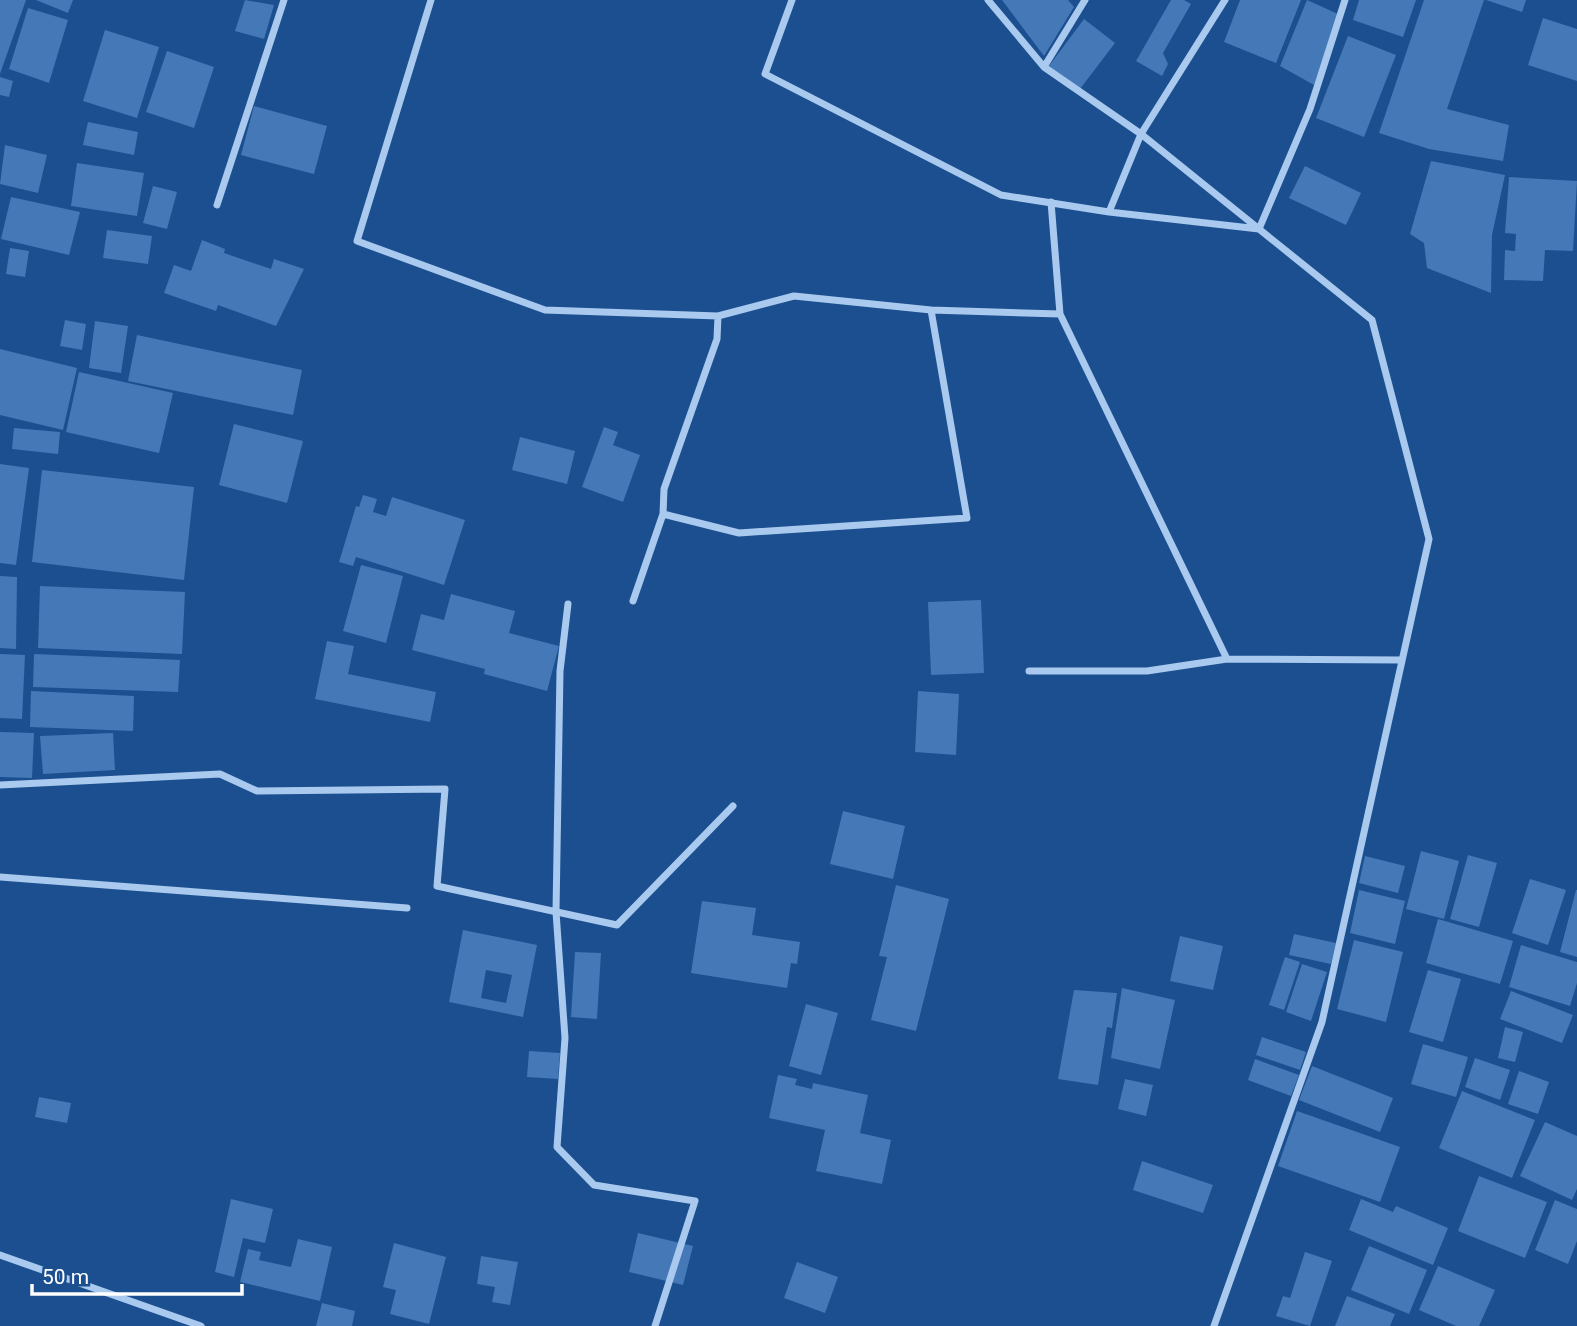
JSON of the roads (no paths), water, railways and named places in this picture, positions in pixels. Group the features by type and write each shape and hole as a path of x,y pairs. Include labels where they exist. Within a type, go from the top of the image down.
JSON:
{"street":[{"path":"217,205 284,0"},
{"path":"431,0 357,241 545,310 718,316 794,296 931,310 1060,314"},
{"path":"792,0 765,74 1001,195 1110,212 1259,229"},
{"path":"988,0 1044,67 1141,134 1373,320 1429,539 1322,1022 1213,1326"},
{"path":"1044,67 1084,0"},
{"path":"1110,212 1141,134 1226,0"},
{"path":"1259,229 1310,109 1345,0"},
{"path":"1051,202 1060,314 1227,659"},
{"path":"663,514 738,533 967,518 931,310"},
{"path":"633,601 663,514 664,489 717,339 718,316"},
{"path":"568,604 560,671 556,912 565,1038 557,1147 594,1185 695,1201 654,1326"},
{"path":"1029,671 1147,671 1227,659 1402,660"},
{"path":"0,785 220,774 257,791 445,789 437,886 617,925 733,806"},
{"path":"0,877 407,908"},
{"path":"0,1255 201,1326"}]}
